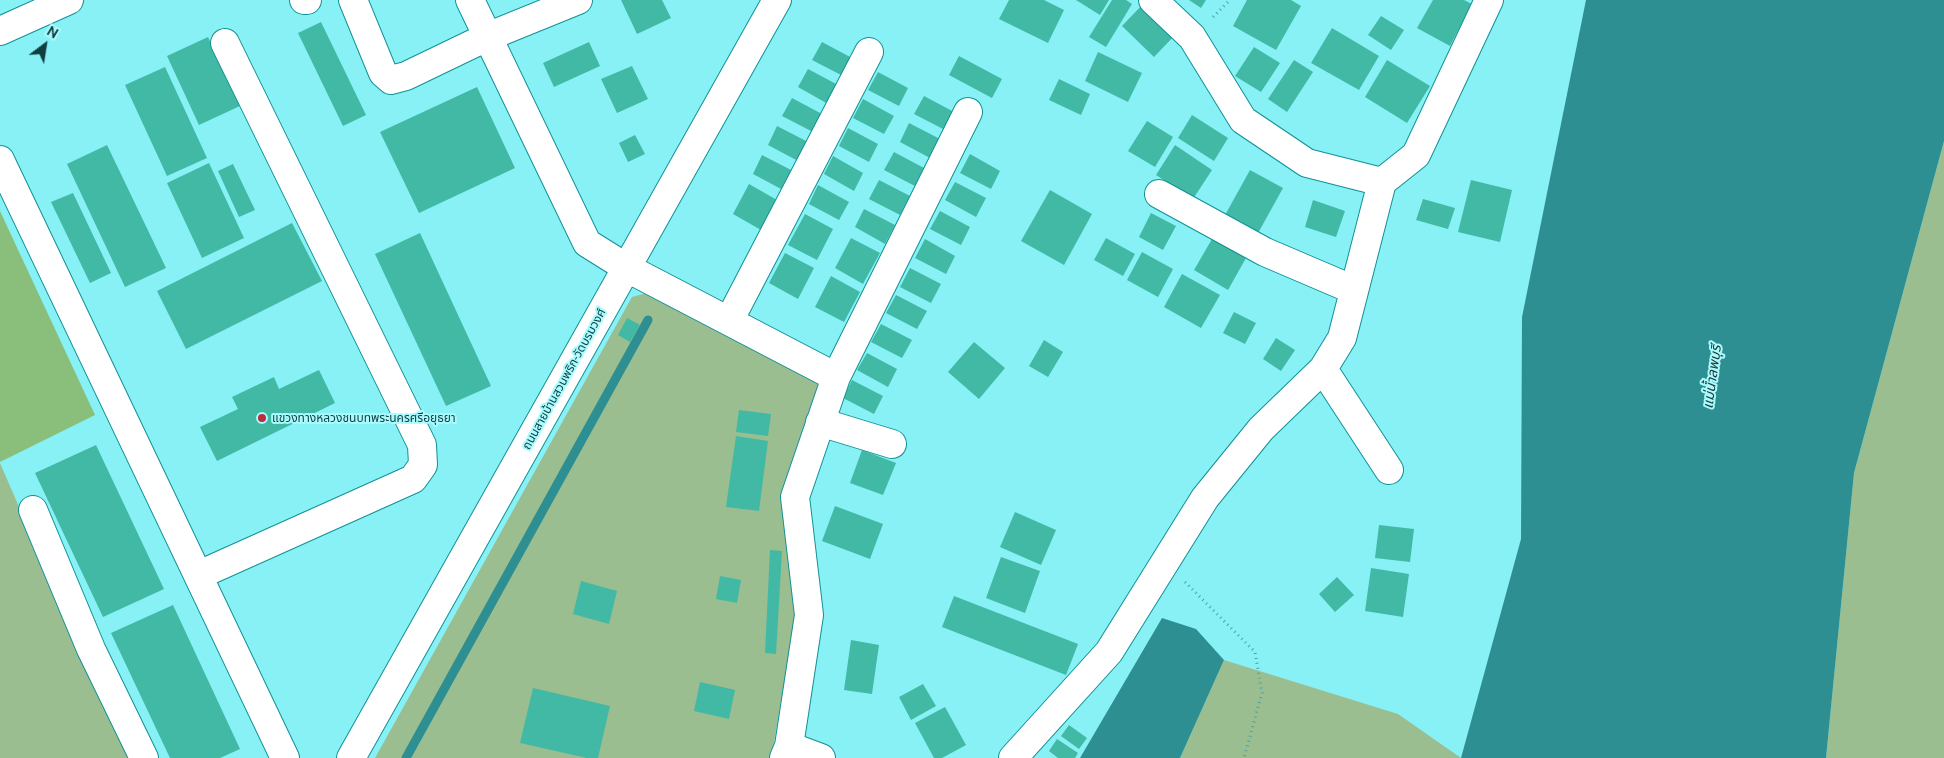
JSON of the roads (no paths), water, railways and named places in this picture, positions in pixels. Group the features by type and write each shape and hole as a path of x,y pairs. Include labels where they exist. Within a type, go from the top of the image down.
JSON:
{"street":[{"path":"0,31 70,0"},
{"path":"353,0 383,73 391,80 406,76 487,37 578,0"},
{"path":"470,0 586,243 627,268 836,377"},
{"name":"ถนนสายบ้านสวนพริก-วัดบรมวงศ์","path":"351,758 777,0"},
{"path":"1153,0 1192,37 1243,120 1307,163 1382,182"},
{"path":"1013,758 1109,652 1205,498 1261,429 1323,369 1342,338 1382,182 1416,155 1490,0"},
{"path":"199,575 413,479 423,465 422,445 225,44"},
{"path":"729,321 869,52"},
{"path":"821,758 786,752 809,615 795,497 836,377 968,112"},
{"path":"0,160 285,758"},
{"path":"1159,194 1265,252 1354,290"},
{"path":"1323,369 1389,470"},
{"path":"820,422 892,444"},
{"path":"33,510 92,649 144,758"}],"water":[{"name":"แม่น้ำลพบุรี","path":"1586,0 1944,0 1944,141 1854,473 1826,758 1461,758 1521,539 1522,317"},
{"path":"1162,618 1196,629 1224,660 1180,758 1080,758"}],"waterway":[{"path":"406,758 648,320"}],"place":[{"name":"แขวงทางหลวงชนบทพระนครศรีอยุธยา","path":"262,418"}]}
